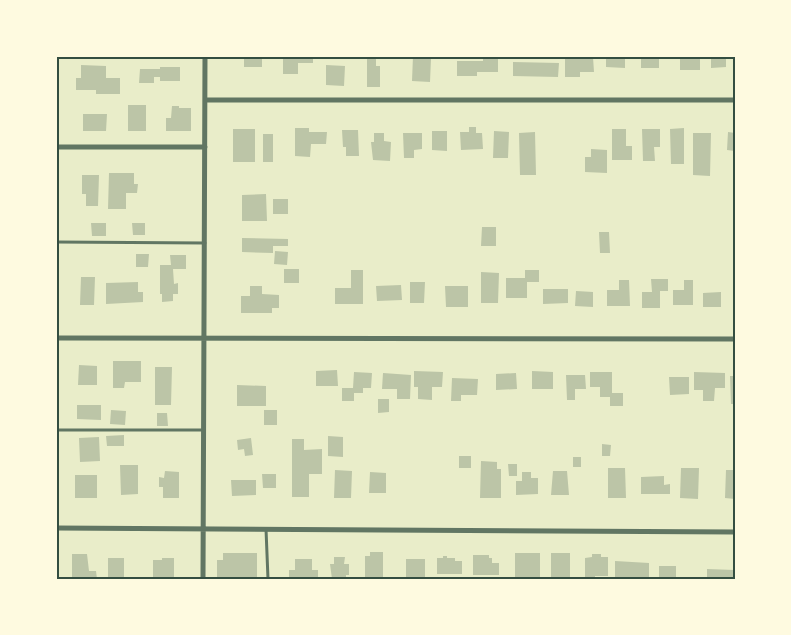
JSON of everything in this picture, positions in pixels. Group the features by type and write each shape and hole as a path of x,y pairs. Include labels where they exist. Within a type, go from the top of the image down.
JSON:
{"street":[{"path":"203,579 205,56"},
{"path":"205,100 735,100"},
{"path":"56,147 205,147"},
{"path":"56,338 735,339"},
{"path":"56,528 735,532"}],"lane":[{"path":"56,56 76,56"},
{"path":"106,56 166,56"},
{"path":"56,242 204,243"},
{"path":"56,430 204,430"},
{"path":"266,528 268,579"}],"building":[{"path":"244,56 262,56 262,67 244,67"},
{"path":"283,56 313,56 313,63 298,63 298,74 283,74"},
{"path":"413,56 431,58 430,82 412,81"},
{"path":"483,56 498,56 498,72 477,72 477,76 457,76 457,61 483,61"},
{"path":"606,56 625,56 625,68 606,67"},
{"path":"641,56 659,56 659,68 641,68"},
{"path":"711,56 726,56 726,67 711,68"},
{"path":"367,57 376,57 376,66 380,66 380,87 367,87"},
{"path":"593,57 594,72 580,72 580,77 565,77 565,58"},
{"path":"680,58 700,58 700,70 680,70"},
{"path":"513,62 559,63 558,77 513,76"},
{"path":"81,65 106,66 106,78 120,78 120,94 96,94 96,90 76,90 76,78 81,78"},
{"path":"326,65 345,66 344,86 326,85"},
{"path":"160,67 180,67 180,81 160,81 160,77 154,77 154,83 139,83 140,69 160,69"},
{"path":"128,105 146,105 146,131 128,131"},
{"path":"172,106 191,108 191,131 166,131 166,118 171,118"},
{"path":"83,114 107,114 106,131 83,131"},
{"path":"469,127 476,127 476,133 482,133 483,149 461,150 460,132 469,132"},
{"path":"295,128 309,128 309,132 327,132 326,144 311,144 310,157 295,156"},
{"path":"684,128 684,164 671,164 670,129"},
{"path":"233,129 255,129 255,162 233,162"},
{"path":"612,129 626,129 626,146 632,146 632,160 612,160"},
{"path":"642,129 660,129 660,147 654,147 655,161 643,161"},
{"path":"342,130 358,130 359,156 346,156 346,147 343,147"},
{"path":"432,131 447,131 447,151 432,150"},
{"path":"494,131 509,132 508,158 493,158"},
{"path":"535,132 536,175 520,175 519,133"},
{"path":"728,132 735,133 735,151 727,150"},
{"path":"374,133 384,133 384,141 391,142 390,161 373,160 371,142 374,142"},
{"path":"403,133 422,133 422,149 414,150 414,158 404,158"},
{"path":"693,133 711,133 710,176 693,175"},
{"path":"263,134 273,134 273,162 263,162"},
{"path":"591,149 607,150 607,173 585,172 585,157 591,157"},
{"path":"109,173 134,173 134,184 138,184 137,193 126,193 126,209 108,209"},
{"path":"82,175 99,175 98,206 86,206 86,194 82,194"},
{"path":"266,194 267,221 242,221 242,195"},
{"path":"273,199 288,199 288,214 273,214"},
{"path":"91,223 106,223 106,236 92,236"},
{"path":"132,223 145,223 145,235 133,235"},
{"path":"482,227 496,227 496,246 481,246"},
{"path":"599,232 609,232 610,253 600,253"},
{"path":"242,238 288,239 288,246 273,246 273,253 242,252"},
{"path":"275,251 288,252 287,265 274,264"},
{"path":"136,254 149,254 148,267 136,267"},
{"path":"170,255 186,255 186,269 173,269 174,284 178,283 178,294 173,294 173,301 162,302 162,294 160,294 160,265 171,265"},
{"path":"284,269 299,269 299,283 284,283"},
{"path":"351,270 363,270 363,304 335,304 335,288 351,288"},
{"path":"525,270 539,270 539,282 527,282 527,298 506,298 506,278 525,278"},
{"path":"481,272 499,273 498,303 481,303"},
{"path":"81,277 95,277 94,305 80,305"},
{"path":"651,279 668,279 668,291 660,291 660,308 642,308 642,292 652,292"},
{"path":"619,280 629,280 630,306 607,306 607,290 619,290"},
{"path":"684,280 693,280 693,305 673,305 673,290 684,290"},
{"path":"138,282 138,292 143,292 143,302 106,304 106,283"},
{"path":"410,282 425,282 424,303 410,303"},
{"path":"401,285 402,300 377,301 376,286"},
{"path":"250,286 262,286 262,294 279,295 279,308 272,308 272,313 241,313 241,296 250,296"},
{"path":"445,286 468,286 468,307 446,307"},
{"path":"543,289 568,289 568,303 543,304"},
{"path":"576,291 593,292 593,307 575,306"},
{"path":"721,292 721,307 703,307 703,293"},
{"path":"113,361 141,361 141,382 125,382 124,388 113,388"},
{"path":"79,365 97,366 97,385 78,385"},
{"path":"155,367 172,367 171,405 155,405"},
{"path":"337,370 338,386 316,386 316,371"},
{"path":"414,371 443,372 442,387 432,387 432,400 418,399 418,387 414,387"},
{"path":"532,371 553,372 553,389 532,389"},
{"path":"354,372 372,373 371,388 363,388 363,393 354,393 354,401 342,401 342,388 353,388"},
{"path":"590,372 612,372 612,393 623,393 623,406 610,406 610,397 600,397 600,387 590,387"},
{"path":"694,372 725,373 725,388 715,388 714,401 703,401 703,390 694,390"},
{"path":"383,373 411,375 410,399 397,399 397,389 382,389"},
{"path":"516,373 517,389 496,390 496,374"},
{"path":"566,375 585,375 586,389 575,389 575,400 567,400"},
{"path":"730,376 735,376 735,404 731,404"},
{"path":"669,377 689,377 689,394 670,395"},
{"path":"452,378 478,379 477,395 461,395 461,401 451,401"},
{"path":"237,385 266,386 266,406 237,406"},
{"path":"378,399 389,399 389,412 378,413"},
{"path":"77,405 101,405 101,420 77,419"},
{"path":"111,410 126,411 125,425 110,424"},
{"path":"264,410 277,410 277,425 264,425"},
{"path":"157,413 167,413 168,426 157,426"},
{"path":"124,435 124,446 107,446 106,436"},
{"path":"328,436 343,437 343,457 328,456"},
{"path":"99,437 100,461 80,462 79,438"},
{"path":"251,438 253,455 245,456 244,449 238,450 237,440"},
{"path":"292,439 304,439 304,450 322,449 322,474 309,474 309,497 292,497"},
{"path":"602,444 611,445 610,456 602,456"},
{"path":"459,456 471,456 471,468 459,468"},
{"path":"573,457 581,457 581,467 573,467"},
{"path":"481,461 497,462 497,469 501,469 501,498 480,498"},
{"path":"508,464 517,464 517,476 509,476"},
{"path":"120,465 138,465 138,494 121,495"},
{"path":"608,468 625,468 626,498 608,498"},
{"path":"681,468 699,468 698,499 680,498"},
{"path":"335,470 352,471 351,498 334,498"},
{"path":"726,470 735,470 735,499 725,498"},
{"path":"165,471 179,472 179,498 163,498 163,487 159,487 159,477 164,478"},
{"path":"553,471 567,471 569,495 551,495"},
{"path":"370,472 386,473 386,493 369,493"},
{"path":"522,472 531,472 531,478 538,478 538,494 516,495 516,481 522,481"},
{"path":"262,474 276,474 276,488 263,488"},
{"path":"75,475 97,475 97,498 75,498"},
{"path":"664,476 664,485 670,484 670,494 641,494 641,477"},
{"path":"231,480 256,480 256,495 232,496"},
{"path":"370,552 383,552 383,579 365,579 365,556 370,556"},
{"path":"223,553 257,553 257,579 217,579 217,560 223,560"},
{"path":"515,553 540,553 540,579 515,579"},
{"path":"551,553 570,553 570,579 551,579"},
{"path":"72,554 87,554 89,571 96,571 97,579 72,579"},
{"path":"592,554 601,554 601,557 608,557 608,576 595,576 595,579 585,579 585,558 592,557"},
{"path":"473,555 489,555 489,558 492,558 492,563 499,563 499,575 473,575"},
{"path":"443,556 455,558 455,561 462,561 462,574 437,574 437,558 443,558"},
{"path":"334,557 345,557 344,564 349,564 349,575 346,575 346,579 332,579 330,564 334,564"},
{"path":"108,558 124,558 124,579 108,579"},
{"path":"162,558 174,558 174,579 153,579 153,560 162,560"},
{"path":"295,559 312,559 312,570 318,570 318,579 289,579 289,570 295,570"},
{"path":"406,559 425,559 425,579 406,579"},
{"path":"615,561 649,563 649,579 615,579"},
{"path":"659,566 676,566 676,579 659,579"},
{"path":"707,569 735,570 735,579 707,579"}]}
